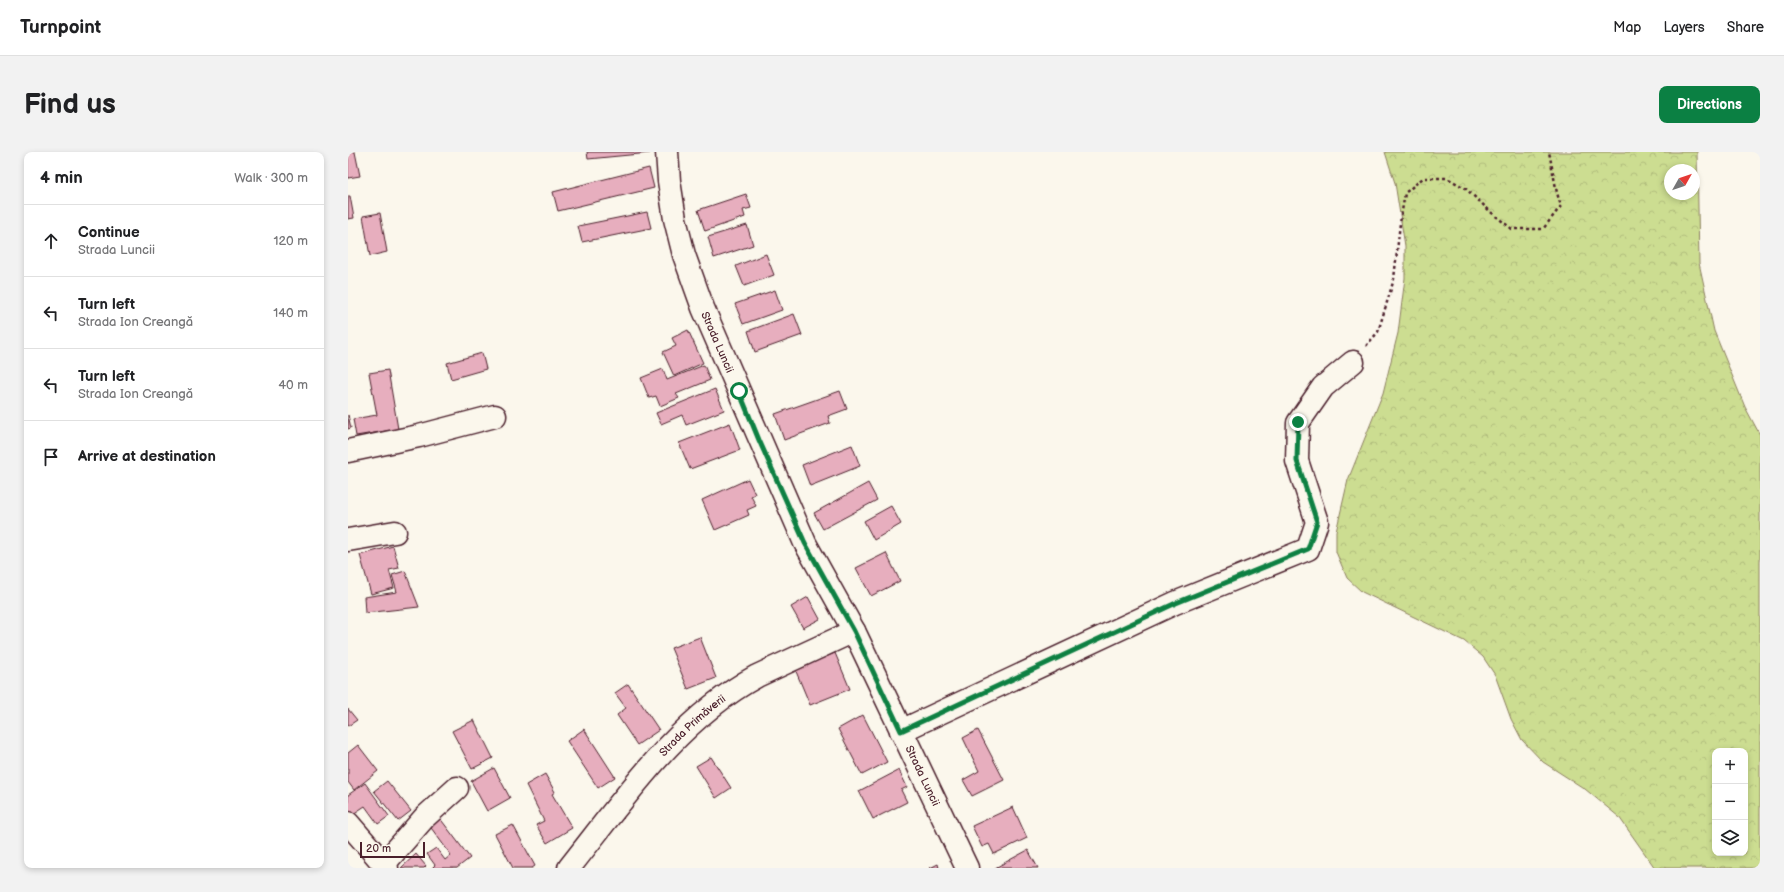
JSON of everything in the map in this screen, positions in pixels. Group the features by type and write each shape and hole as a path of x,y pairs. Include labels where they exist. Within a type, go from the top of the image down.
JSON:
{"street":[{"name":"Strada Luncii","path":"667,152 669,181 675,219 684,255 703,308 805,543 854,631 968,868"},
{"path":"901,731 1176,603 1308,549 1317,522 1297,461 1298,422 1323,387 1353,362"},
{"path":"348,451 419,436 495,416"},
{"path":"348,540 395,532"},
{"name":"Strada Primăverii","path":"569,868 648,770 704,712 746,682 854,631"},
{"path":"348,823 386,866 425,817 457,788"}],"path":[{"path":"1353,362 1378,332 1394,279 1405,193 1423,178 1447,178 1465,188 1512,229 1543,229 1561,206 1557,194 1549,152"}],"green space":[{"path":"1385,152 1697,152 1697,164 1664,164 1664,200 1698,200 1699,263 1714,331 1745,407 1760,435 1760,868 1655,868 1619,817 1585,789 1543,762 1522,740 1511,719 1495,675 1483,657 1464,641 1362,592 1347,578 1336,552 1336,532 1348,480 1383,393 1398,333 1405,278 1405,246 1395,183"}],"building":[{"path":"348,152 355,152 360,176 348,178"},
{"path":"587,152 650,152 650,153 588,159"},
{"path":"649,168 654,188 558,211 553,192"},
{"path":"746,194 751,208 743,210 745,217 705,231 698,210"},
{"path":"348,196 350,196 354,218 348,219"},
{"path":"647,212 651,228 582,242 578,226"},
{"path":"380,213 387,252 370,256 363,216"},
{"path":"747,225 753,245 714,258 708,237"},
{"path":"766,254 774,275 744,286 736,266"},
{"path":"775,290 782,310 743,324 735,304"},
{"path":"794,314 802,335 755,352 748,331"},
{"path":"688,330 703,363 674,376 663,352 676,346 672,338"},
{"path":"482,353 486,369 451,379 447,363"},
{"path":"704,365 710,380 676,394 679,398 660,406 656,396 649,398 641,378 663,369 667,380"},
{"path":"388,370 398,429 356,436 353,419 377,415 369,373"},
{"path":"715,389 724,410 686,425 682,415 661,424 656,413"},
{"path":"840,391 847,409 828,416 830,423 784,440 775,414"},
{"path":"348,415 351,428 348,429"},
{"path":"730,423 740,450 690,469 679,443"},
{"path":"852,445 860,466 810,486 802,465"},
{"path":"748,479 755,494 751,496 756,506 747,510 749,515 715,530 702,500"},
{"path":"868,483 877,500 823,529 814,513"},
{"path":"891,506 901,524 874,540 864,521"},
{"path":"393,546 399,568 389,570 394,588 371,594 360,555"},
{"path":"886,553 900,581 871,596 856,568"},
{"path":"405,571 419,607 365,613 364,597 397,592 392,575"},
{"path":"808,597 820,619 803,628 791,607"},
{"path":"700,637 716,678 688,689 671,648"},
{"path":"835,653 850,689 810,705 795,669"},
{"path":"628,684 659,730 637,745 617,715 626,708 615,693"},
{"path":"348,709 357,720 348,726"},
{"path":"863,715 887,762 862,775 838,729"},
{"path":"474,720 493,758 472,769 452,731"},
{"path":"584,729 615,777 598,788 567,741"},
{"path":"978,730 1004,780 972,796 963,780 979,771 963,738"},
{"path":"358,745 378,771 354,790 348,782 348,753"},
{"path":"711,757 731,788 716,798 696,766"},
{"path":"494,768 510,798 487,811 471,781"},
{"path":"899,770 907,787 901,790 907,802 873,819 859,791"},
{"path":"545,774 555,792 552,794 572,828 547,843 536,825 544,821 526,785"},
{"path":"387,781 411,811 398,821 374,791"},
{"path":"365,783 389,816 378,824 365,806 350,816 348,814 348,795"},
{"path":"1013,807 1027,838 994,854 989,844 982,847 972,826"},
{"path":"436,813 470,858 457,868 432,868 435,865 427,854 436,848 445,860 451,855 426,821"},
{"path":"513,825 535,866 532,868 513,868 495,834"},
{"path":"1028,850 1038,868 995,868"},
{"path":"416,854 426,866 424,868 401,868"},
{"path":"938,864 939,868 930,868"}],"route":[{"path":"739,391 805,543 854,631 901,731 1176,603 1308,549 1317,522 1297,461 1298,422"}]}
